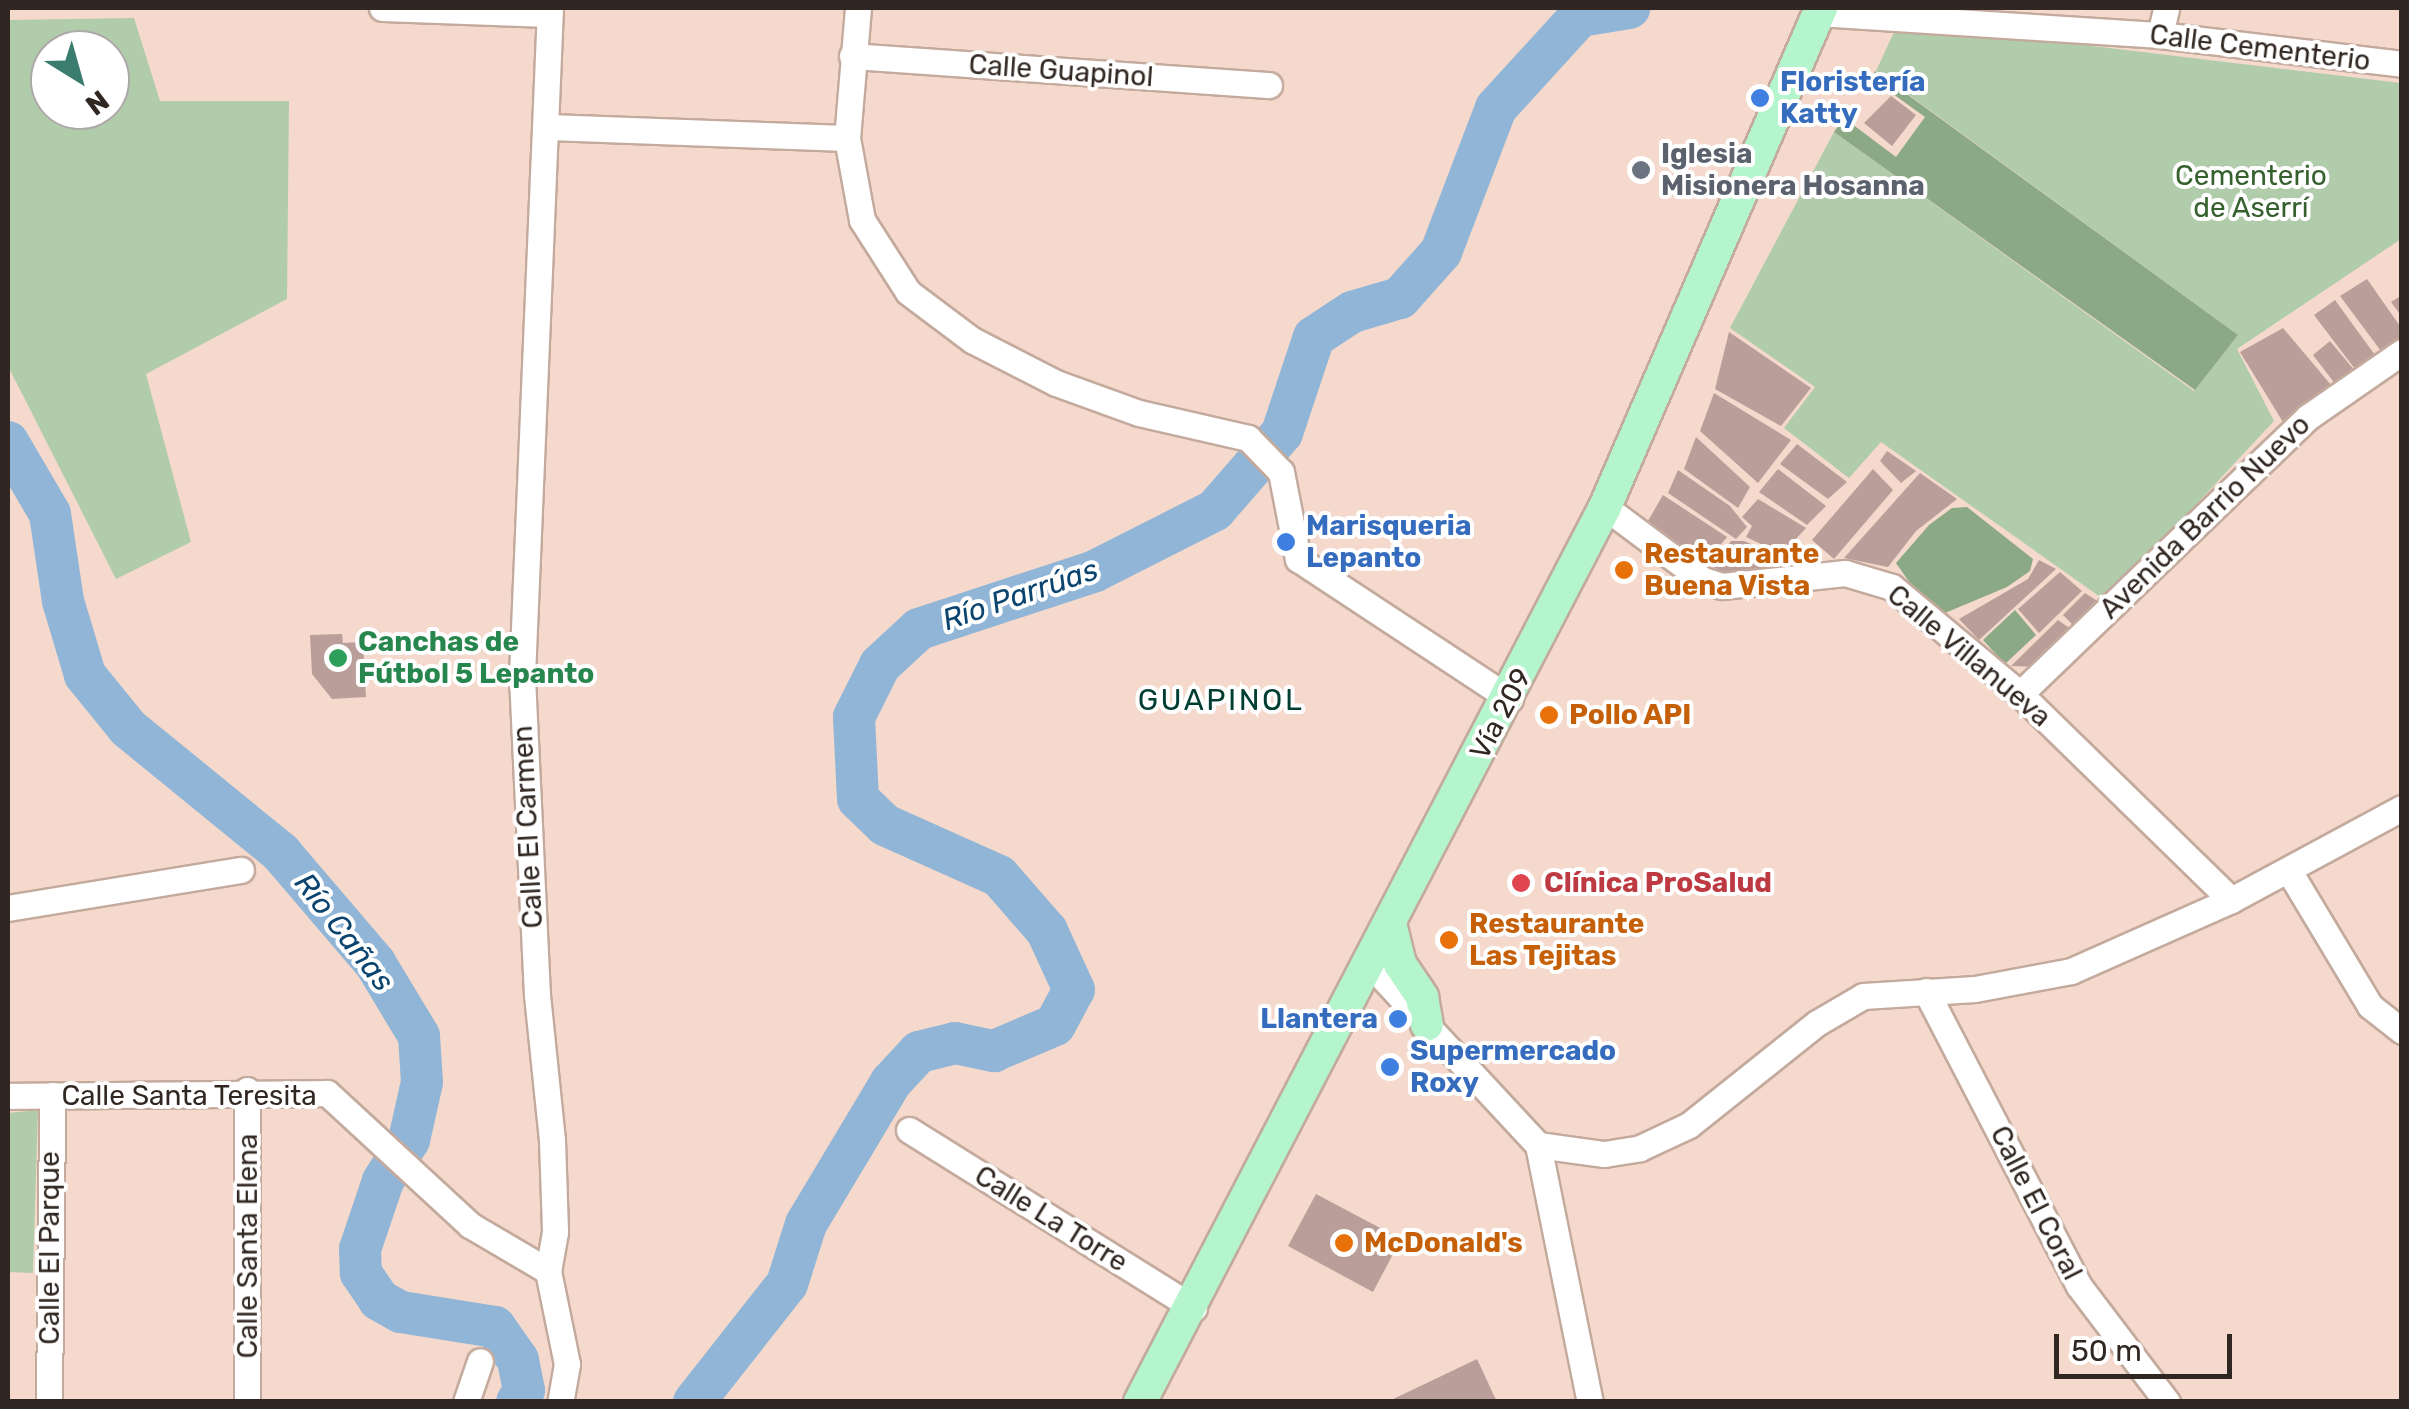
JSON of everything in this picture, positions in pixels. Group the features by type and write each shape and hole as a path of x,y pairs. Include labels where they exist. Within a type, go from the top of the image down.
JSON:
{"main road":[{"name":"Vía 209","path":"1140,1402 1194,1308 1368,962 1510,699 1606,508 1820,10"},
{"path":"1390,923 1400,964 1422,997 1426,1025"}],"street":[{"path":"382,8 549,11"},
{"path":"858,8 847,138 862,220 921,302 972,340 1056,383 1139,413 1248,438 1281,472 1298,559 1510,699"},
{"path":"2160,35 2166,8"},
{"name":"Calle Cementerio","path":"1820,10 2160,35 2402,64"},
{"name":"Calle El Carmen","path":"549,11 548,127 522,677 536,977 552,1140 555,1232 548,1271 552,1310 565,1337 560,1402"},
{"name":"Calle Guapinol","path":"852,56 1269,85"},
{"path":"548,127 847,138"},
{"name":"Avenida Barrio Nuevo","path":"2020,694 2308,418 2402,352"},
{"name":"Calle Villanueva","path":"1606,508 1704,580 1722,586 1810,574 1868,575 1892,587 2020,694 2231,900"},
{"path":"1538,1145 1577,1154 1640,1148 1725,1100 1843,1006 1864,996 2018,984 2071,971 2231,900 2402,808"},
{"path":"8,908 241,870"},
{"path":"2289,871 2370,1006 2402,1031"},
{"path":"1368,962 1538,1145 1590,1402"},
{"name":"Calle El Coral","path":"1926,991 2079,1286 2166,1402"},
{"name":"Calle Santa Teresita","path":"8,1096 247,1090 327,1093 418,1182 470,1225 548,1271"},
{"name":"Calle Santa Elena","path":"247,1090 247,1402"},
{"name":"Calle El Parque","path":"49,1402 52,1095"},
{"name":"Calle La Torre","path":"909,1130 1194,1308"},
{"path":"466,1402 480,1362"}],"green space":[{"path":"134,18 160,101 289,101 287,299 146,374 191,542 116,579 8,366 8,20"},
{"name":"Cementerio de Aserrí","path":"1894,32 2010,36 2401,83 2401,239 2237,349 2274,421 2106,601 1881,442 1849,478 1784,428 1815,387 1730,328 1834,132 2194,391 2238,335 1876,71"},
{"path":"1875,71 2238,335 2195,390 1834,132 1844,118 1896,157 1925,117 1871,78"},
{"path":"1967,507 2033,559 2030,571 2007,587 1945,613 1919,596 1896,563 1929,525 1952,508"},
{"path":"2015,610 2036,635 2005,664 1983,640"},
{"path":"38,1110 33,1273 8,1272 8,1113"}],"building":[{"path":"1891,96 1916,115 1892,146 1864,123"},
{"path":"2367,279 2402,329 2402,341 2381,351 2340,296"},
{"path":"2402,295 2402,317 2391,302"},
{"path":"2335,300 2375,355 2358,373 2314,315"},
{"path":"2283,328 2331,385 2283,422 2240,352"},
{"path":"1729,332 1811,388 1781,426 1715,389"},
{"path":"2330,341 2355,371 2336,385 2313,355"},
{"path":"1714,393 1791,440 1758,483 1700,431"},
{"path":"1696,437 1750,487 1738,508 1684,469"},
{"path":"1797,444 1847,482 1828,499 1780,464"},
{"path":"1887,451 1916,471 1901,483 1880,461"},
{"path":"1778,469 1826,506 1807,525 1759,492"},
{"path":"1873,469 1893,490 1834,559 1812,540"},
{"path":"1678,470 1730,506 1747,527 1736,539 1668,493"},
{"path":"1920,473 1957,499 1916,531 1888,567 1844,558"},
{"path":"1663,495 1727,537 1706,563 1645,526"},
{"path":"1758,499 1806,528 1782,554 1746,537 1752,526 1742,517"},
{"path":"1731,541 1744,541 1777,555 1765,572 1729,576 1713,567"},
{"path":"2039,560 2056,569 1979,640 1959,619 2028,579"},
{"path":"2060,572 2082,591 2039,633 2018,609"},
{"path":"2085,593 2102,604 2078,630 2063,615"},
{"path":"2058,620 2075,632 2038,667 2011,666"},
{"name":"Canchas de Fútbol 5 Lepanto","path":"342,634 343,643 363,642 366,697 332,699 312,674 310,635"},
{"name":"McDonald's","path":"1316,1194 1401,1239 1373,1292 1288,1246"},
{"path":"1477,1359 1497,1402 1387,1402"}],"waterway":[{"name":"Río Parrúas","path":"694,1402 787,1284 806,1224 891,1082 919,1052 955,1043 994,1051 1055,1025 1074,990 1047,931 999,876 885,825 858,799 854,717 880,665 919,629 1095,571 1215,510 1282,433 1314,337 1352,312 1400,298 1441,252 1496,108 1580,16 1629,8"},
{"name":"Río Cañas","path":"8,442 50,514 63,601 85,675 128,728 281,853 375,963 419,1036 422,1082 409,1140 383,1181 360,1249 361,1273 379,1300 401,1312 495,1327 518,1360 524,1390 517,1402"}],"place":[{"name":"Floristería Katty","path":"1760,98"},
{"name":"Iglesia Misionera Hosanna","path":"1641,170"},
{"name":"Marisqueria Lepanto","path":"1286,542"},
{"name":"Restaurante Buena Vista","path":"1624,570"},
{"name":"Canchas de Fútbol 5 Lepanto","path":"338,658"},
{"name":"Pollo API","path":"1549,715"},
{"name":"Clínica ProSalud","path":"1521,883"},
{"name":"Restaurante Las Tejitas","path":"1449,940"},
{"name":"Llantera","path":"1398,1019"},
{"name":"Supermercado Roxy","path":"1390,1067"},
{"name":"McDonald's","path":"1344,1243"}],"district":[{"name":"GUAPINOL","path":"1221,700"}]}
